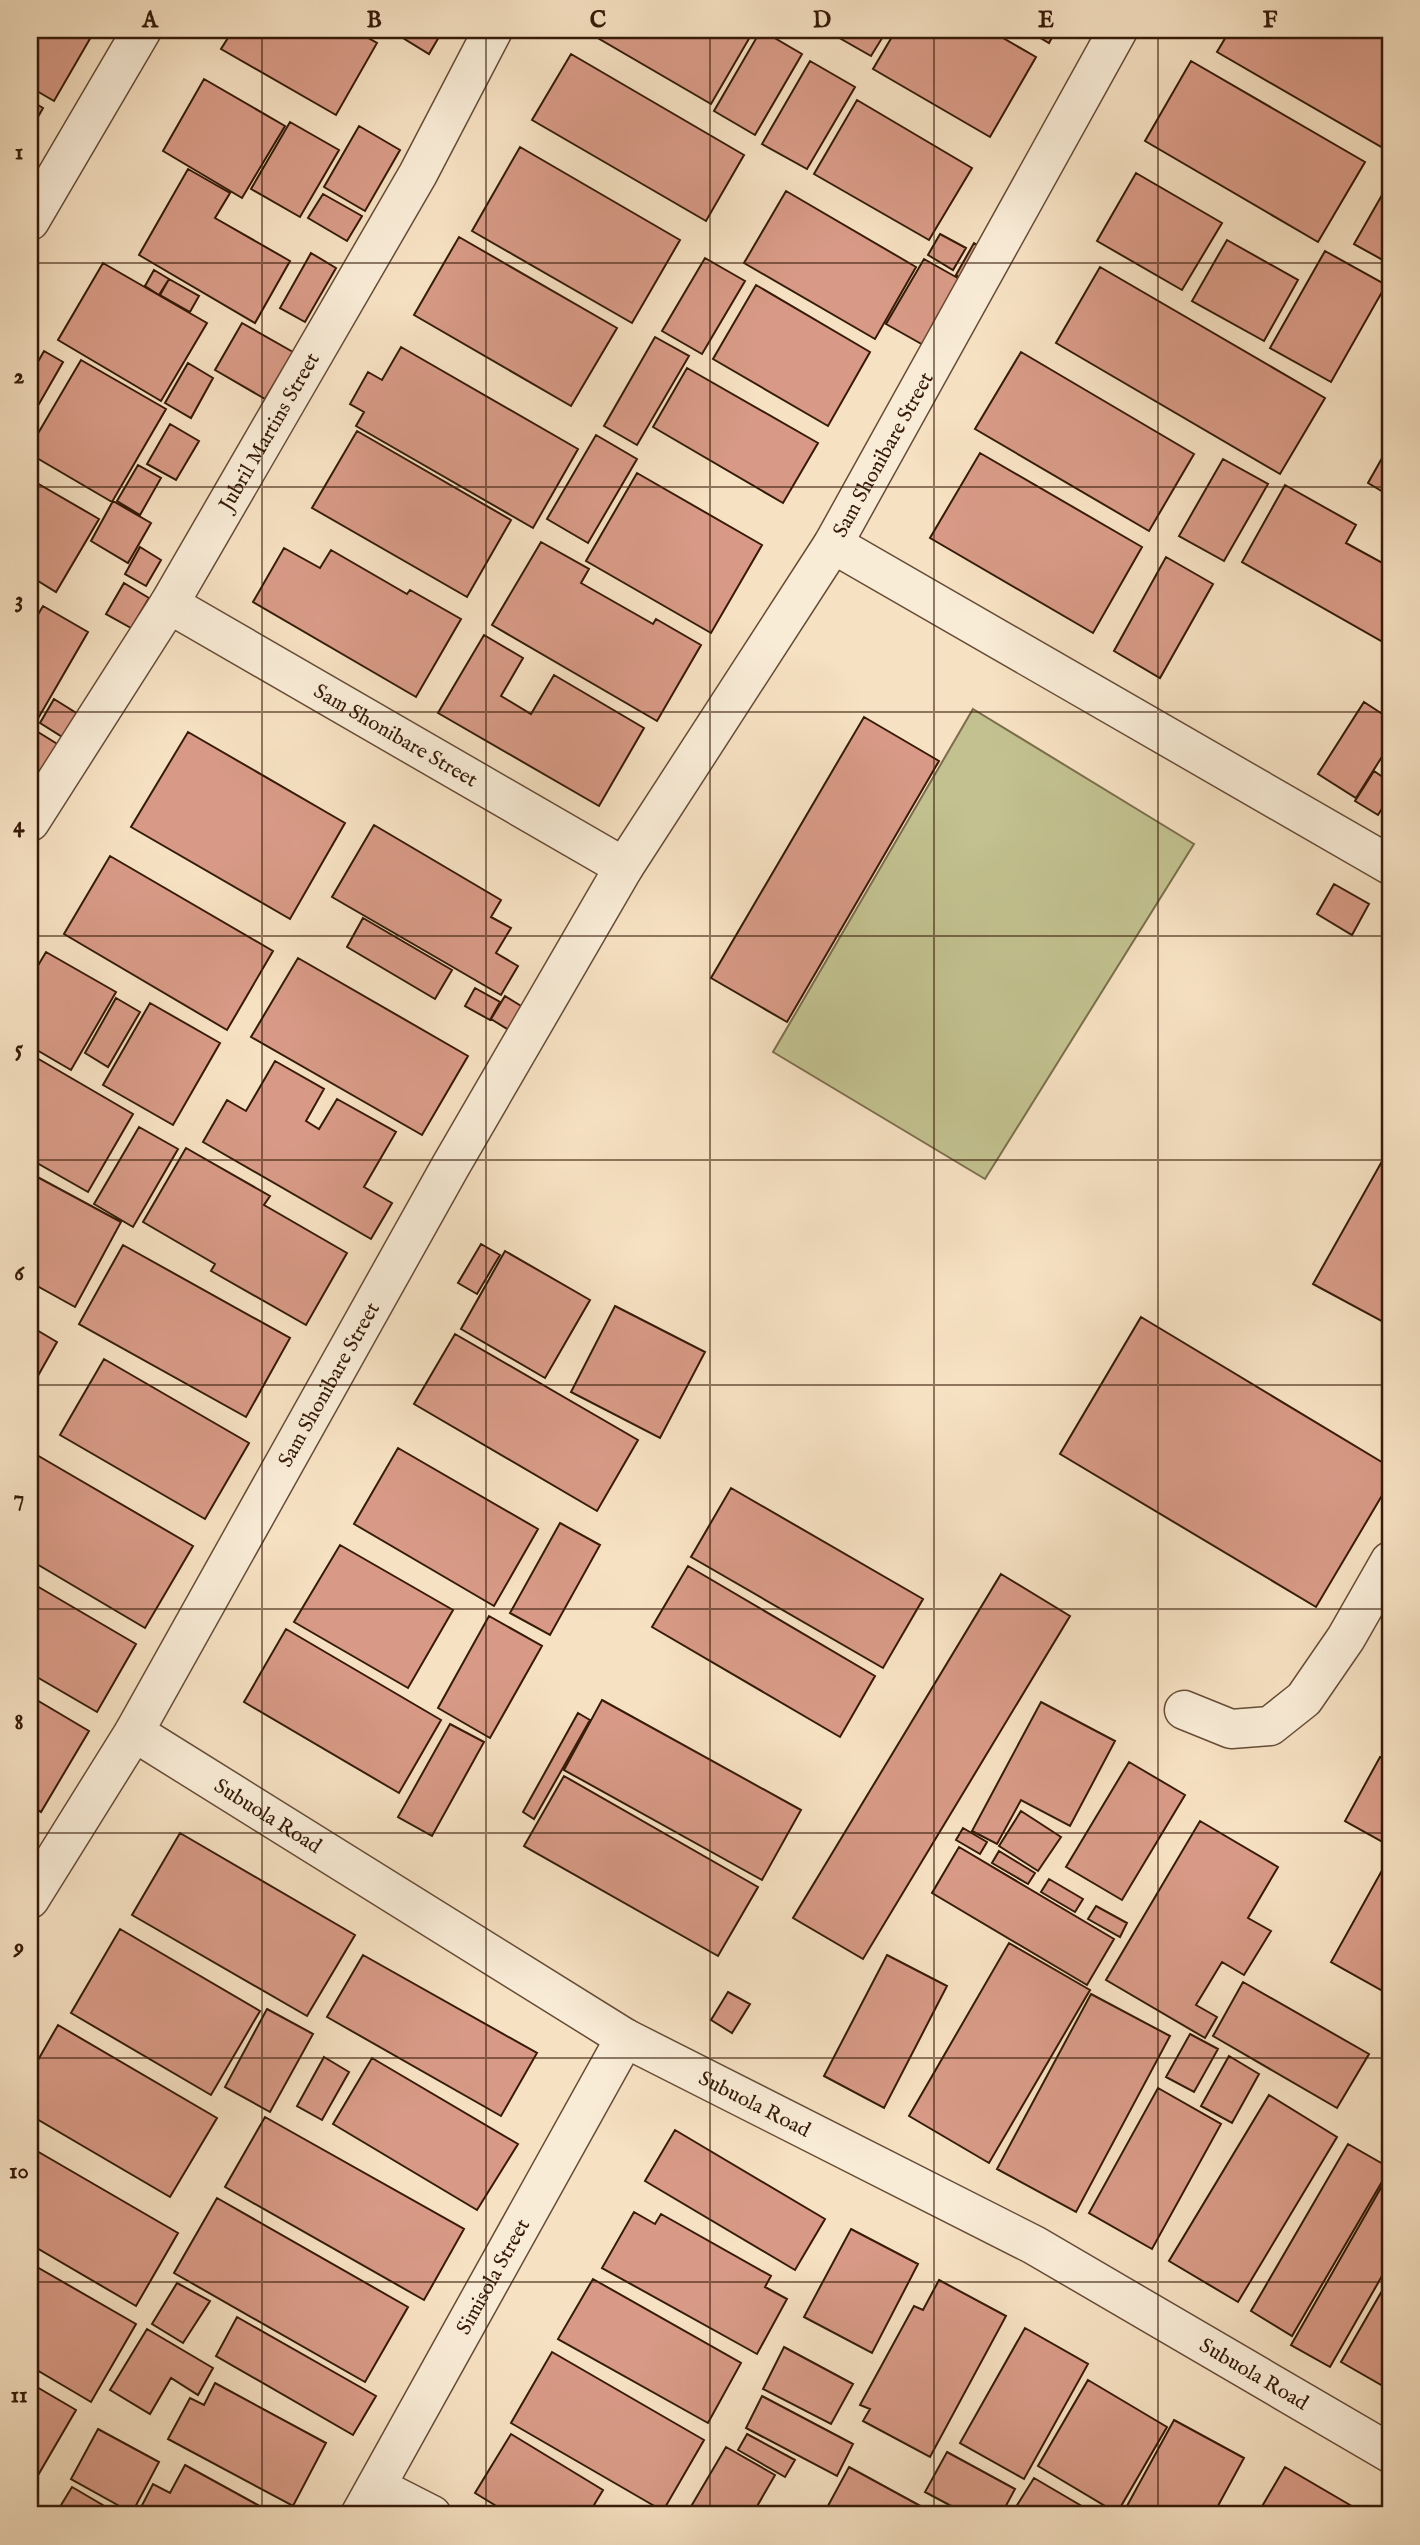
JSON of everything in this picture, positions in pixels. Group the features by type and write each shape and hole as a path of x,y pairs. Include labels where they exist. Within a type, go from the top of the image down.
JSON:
{"street":[{"path":"30,221 142,30"},
{"name":"Jubril Martins Street","path":"30,822 169,604 418,174 493,30"},
{"name":"Sam Shonibare Street","path":"30,1899 134,1732 437,1190 624,867 833,544 1118,30"},
{"path":"833,544 1390,864"},
{"name":"Sam Shonibare Street","path":"169,604 624,867"},
{"path":"1184,1710 1231,1729 1270,1726 1304,1699 1346,1639 1390,1561"},
{"name":"Subuola Road","path":"134,1732 625,2038 1034,2245 1390,2453"},
{"name":"Simisola Street","path":"369,2501 625,2038"},
{"path":"369,2501 432,2515"}],"shaded area":[{"path":"973,709 1194,844 985,1179 773,1052"}],"building":[{"path":"30,30 95,30 54,101 30,87"},
{"path":"233,30 354,30 377,43 336,115 221,49"},
{"path":"390,30 443,30 429,54"},
{"path":"584,30 754,30 711,104"},
{"path":"761,30 802,54 755,135 714,111"},
{"path":"887,30 871,56 829,32"},
{"path":"896,30 989,30 1036,57 990,137 873,69"},
{"path":"1027,30 1056,30 1049,43"},
{"path":"1230,30 1390,30 1390,152 1217,52"},
{"path":"571,54 744,155 706,221 532,120"},
{"path":"810,61 855,87 807,169 762,144"},
{"path":"1191,61 1365,162 1318,242 1145,141"},
{"path":"204,79 285,126 242,198 163,151"},
{"path":"30,100 43,108 30,131"},
{"path":"857,100 972,168 929,240 814,174"},
{"path":"290,122 339,150 300,217 251,189"},
{"path":"359,126 400,150 365,211 324,187"},
{"path":"520,147 680,240 632,323 472,231"},
{"path":"188,169 230,193 215,218 290,261 255,323 139,255"},
{"path":"1136,173 1222,223 1182,290 1097,241"},
{"path":"1390,181 1390,264 1354,244"},
{"path":"786,191 916,267 875,339 744,263"},
{"path":"323,194 362,216 347,241 308,218"},
{"path":"940,234 966,248 953,270 928,255"},
{"path":"459,237 617,328 571,406 414,315"},
{"path":"1227,240 1298,280 1264,341 1192,301"},
{"path":"974,243 993,254 974,286 956,275"},
{"path":"1325,251 1386,285 1331,382 1270,348"},
{"path":"311,253 336,268 305,322 280,308"},
{"path":"705,258 745,281 702,354 662,331"},
{"path":"924,259 963,281 925,346 886,324"},
{"path":"103,263 207,323 161,401 58,340"},
{"path":"1100,267 1325,398 1280,474 1056,343"},
{"path":"154,270 169,279 159,295 145,286"},
{"path":"169,279 199,296 190,312 160,295"},
{"path":"756,285 870,352 828,426 713,359"},
{"path":"242,323 293,352 265,399 215,370"},
{"path":"655,337 689,356 637,445 604,426"},
{"path":"401,347 578,449 533,528 356,426 364,412 350,404 368,372 382,380"},
{"path":"44,351 63,362 39,404 30,399 30,376"},
{"path":"1021,352 1194,454 1149,531 975,429"},
{"path":"81,360 166,409 112,502 30,454 30,447"},
{"path":"188,363 213,378 191,418 165,403"},
{"path":"687,368 818,443 783,503 653,427"},
{"path":"170,424 199,441 176,480 147,464"},
{"path":"357,431 511,520 467,597 312,508"},
{"path":"596,435 637,459 588,543 547,519"},
{"path":"1390,444 1390,496 1368,483"},
{"path":"980,453 1142,547 1093,633 930,538"},
{"path":"1223,459 1268,484 1224,561 1179,536"},
{"path":"138,465 161,478 140,515 117,501"},
{"path":"637,473 762,545 711,633 586,561"},
{"path":"30,479 99,519 56,592 30,576"},
{"path":"1285,485 1356,525 1346,543 1390,567 1390,646 1242,562"},
{"path":"113,501 151,523 128,563 91,541"},
{"path":"541,542 589,569 581,583 653,624 656,619 701,645 657,721 492,625"},
{"path":"140,547 161,560 146,586 125,574"},
{"path":"284,548 320,568 331,550 407,594 410,590 461,619 416,697 253,602"},
{"path":"1166,557 1213,584 1160,678 1114,651"},
{"path":"124,583 149,598 131,628 106,614"},
{"path":"43,606 88,632 36,722 30,719 30,628"},
{"path":"484,635 523,658 501,696 531,714 554,675 644,728 599,806 438,713"},
{"path":"54,699 78,714 64,738 40,723"},
{"path":"1364,702 1390,719 1390,744 1356,798 1318,774"},
{"path":"864,717 939,761 787,1022 711,978"},
{"path":"38,732 59,745 30,794 30,746"},
{"path":"188,732 345,823 290,919 131,827"},
{"path":"1374,771 1390,782 1390,796 1378,815 1355,801"},
{"path":"374,825 501,900 491,917 511,928 496,953 518,966 501,995 332,897"},
{"path":"110,856 273,951 227,1030 64,934"},
{"path":"1334,884 1369,904 1352,935 1317,914"},
{"path":"363,918 452,970 435,999 347,947"},
{"path":"46,952 116,992 71,1070 30,1046 30,979"},
{"path":"298,958 468,1056 422,1135 251,1037"},
{"path":"475,988 500,1002 490,1020 465,1006"},
{"path":"505,996 526,1009 512,1032 491,1019"},
{"path":"116,998 140,1012 108,1067 85,1053"},
{"path":"150,1003 220,1043 173,1125 103,1085"},
{"path":"30,1054 133,1114 88,1192 30,1159"},
{"path":"275,1061 324,1089 306,1121 319,1129 337,1099 396,1132 364,1187 392,1203 371,1239 203,1142 227,1100 246,1111"},
{"path":"139,1127 178,1149 133,1227 94,1204"},
{"path":"1390,1147 1390,1318 1387,1324 1313,1284"},
{"path":"186,1148 270,1196 264,1205 347,1253 306,1325 211,1271 215,1264 143,1222"},
{"path":"30,1173 121,1222 75,1307 30,1282"},
{"path":"481,1244 500,1255 477,1294 458,1283"},
{"path":"123,1245 290,1338 246,1417 79,1324"},
{"path":"505,1251 590,1300 545,1378 461,1329"},
{"path":"615,1306 705,1352 660,1438 571,1392"},
{"path":"1141,1317 1390,1467 1390,1482 1316,1607 1060,1454"},
{"path":"30,1326 57,1342 30,1390"},
{"path":"455,1334 638,1440 597,1511 414,1404"},
{"path":"104,1359 249,1443 205,1519 60,1435"},
{"path":"398,1448 538,1529 494,1606 354,1524"},
{"path":"30,1451 193,1546 145,1628 30,1560"},
{"path":"731,1488 923,1599 883,1668 691,1557"},
{"path":"560,1523 600,1545 550,1635 510,1613"},
{"path":"340,1545 453,1610 408,1688 294,1622"},
{"path":"688,1566 875,1676 840,1737 652,1627"},
{"path":"1001,1574 1070,1616 863,1959 793,1918"},
{"path":"30,1582 136,1644 97,1712 30,1673"},
{"path":"489,1616 542,1646 490,1738 438,1708"},
{"path":"286,1629 441,1720 399,1793 244,1702"},
{"path":"30,1696 89,1731 41,1812 30,1805"},
{"path":"602,1700 801,1810 762,1880 564,1770"},
{"path":"1041,1702 1115,1741 1070,1826 1021,1800 997,1844 972,1831"},
{"path":"578,1713 590,1720 534,1819 523,1812"},
{"path":"450,1724 484,1742 432,1836 398,1817"},
{"path":"1380,1757 1390,1762 1390,1846 1345,1821"},
{"path":"1129,1762 1185,1795 1122,1900 1066,1867"},
{"path":"564,1776 758,1887 718,1956 524,1846"},
{"path":"1021,1811 1061,1837 1038,1871 999,1846"},
{"path":"1200,1821 1278,1867 1248,1918 1271,1931 1244,1975 1222,1962 1196,2005 1217,2017 1205,2038 1106,1980"},
{"path":"963,1828 987,1842 980,1854 956,1840"},
{"path":"180,1833 355,1935 307,2016 132,1915"},
{"path":"959,1847 1114,1939 1087,1985 932,1893"},
{"path":"999,1851 1035,1873 1028,1884 992,1863"},
{"path":"1390,1856 1390,1995 1331,1962"},
{"path":"1049,1879 1083,1899 1075,1912 1041,1892"},
{"path":"1096,1906 1127,1923 1120,1937 1088,1919"},
{"path":"120,1929 260,2011 211,2095 71,2013"},
{"path":"1009,1943 1090,1990 989,2163 909,2116"},
{"path":"363,1955 537,2053 501,2116 327,2017"},
{"path":"887,1955 947,1986 884,2108 824,2076"},
{"path":"1243,1982 1369,2054 1337,2108 1213,2036"},
{"path":"728,1992 750,2004 732,2033 711,2020"},
{"path":"1091,1994 1170,2036 1076,2212 997,2169"},
{"path":"267,2009 313,2034 270,2112 225,2087"},
{"path":"58,2025 217,2118 170,2197 30,2115 30,2074"},
{"path":"1190,2034 1218,2049 1194,2092 1166,2077"},
{"path":"1229,2056 1259,2074 1232,2123 1201,2106"},
{"path":"324,2057 349,2072 322,2120 297,2106"},
{"path":"372,2058 518,2144 477,2210 333,2124"},
{"path":"1158,2088 1221,2124 1152,2249 1089,2213"},
{"path":"1269,2095 1337,2137 1238,2302 1169,2261"},
{"path":"265,2117 464,2229 424,2300 225,2187"},
{"path":"675,2130 825,2219 795,2270 645,2181"},
{"path":"1348,2144 1390,2168 1292,2336 1251,2311"},
{"path":"30,2147 178,2233 136,2306 30,2244"},
{"path":"1390,2172 1390,2262 1330,2367 1291,2345"},
{"path":"217,2198 408,2307 365,2382 174,2273"},
{"path":"634,2212 655,2224 661,2214 771,2276 765,2287 787,2299 757,2354 602,2268"},
{"path":"851,2229 918,2264 872,2353 804,2317"},
{"path":"30,2263 136,2324 91,2402 30,2366"},
{"path":"1390,2277 1390,2390 1341,2362"},
{"path":"593,2279 741,2363 708,2423 558,2339"},
{"path":"939,2280 1006,2316 930,2457 863,2421 870,2409 860,2405 914,2306 923,2310"},
{"path":"177,2283 210,2301 183,2343 152,2324"},
{"path":"237,2317 376,2396 353,2435 216,2356"},
{"path":"1025,2328 1088,2364 1024,2479 960,2443"},
{"path":"147,2329 213,2368 198,2395 171,2378 150,2414 110,2390"},
{"path":"784,2347 853,2384 831,2424 763,2389"},
{"path":"552,2352 704,2440 663,2511 511,2423"},
{"path":"1088,2380 1167,2427 1117,2513 1038,2466"},
{"path":"30,2383 76,2410 30,2489"},
{"path":"215,2383 326,2443 293,2506 168,2439 190,2398 204,2405"},
{"path":"762,2396 853,2444 837,2476 746,2428"},
{"path":"1174,2420 1244,2458 1213,2515 1122,2515"},
{"path":"98,2429 159,2462 132,2513 71,2479"},
{"path":"511,2434 603,2490 588,2515 511,2515 475,2493"},
{"path":"747,2434 795,2460 785,2477 738,2450"},
{"path":"726,2447 775,2475 752,2515 686,2515"},
{"path":"947,2452 1015,2489 1001,2515 968,2515 925,2492"},
{"path":"185,2465 276,2515 137,2515 153,2484 170,2493"},
{"path":"849,2467 937,2515 823,2515"},
{"path":"1285,2467 1367,2515 1257,2515"},
{"path":"1034,2478 1097,2515 1011,2515"},
{"path":"72,2487 118,2514 55,2515"}]}
